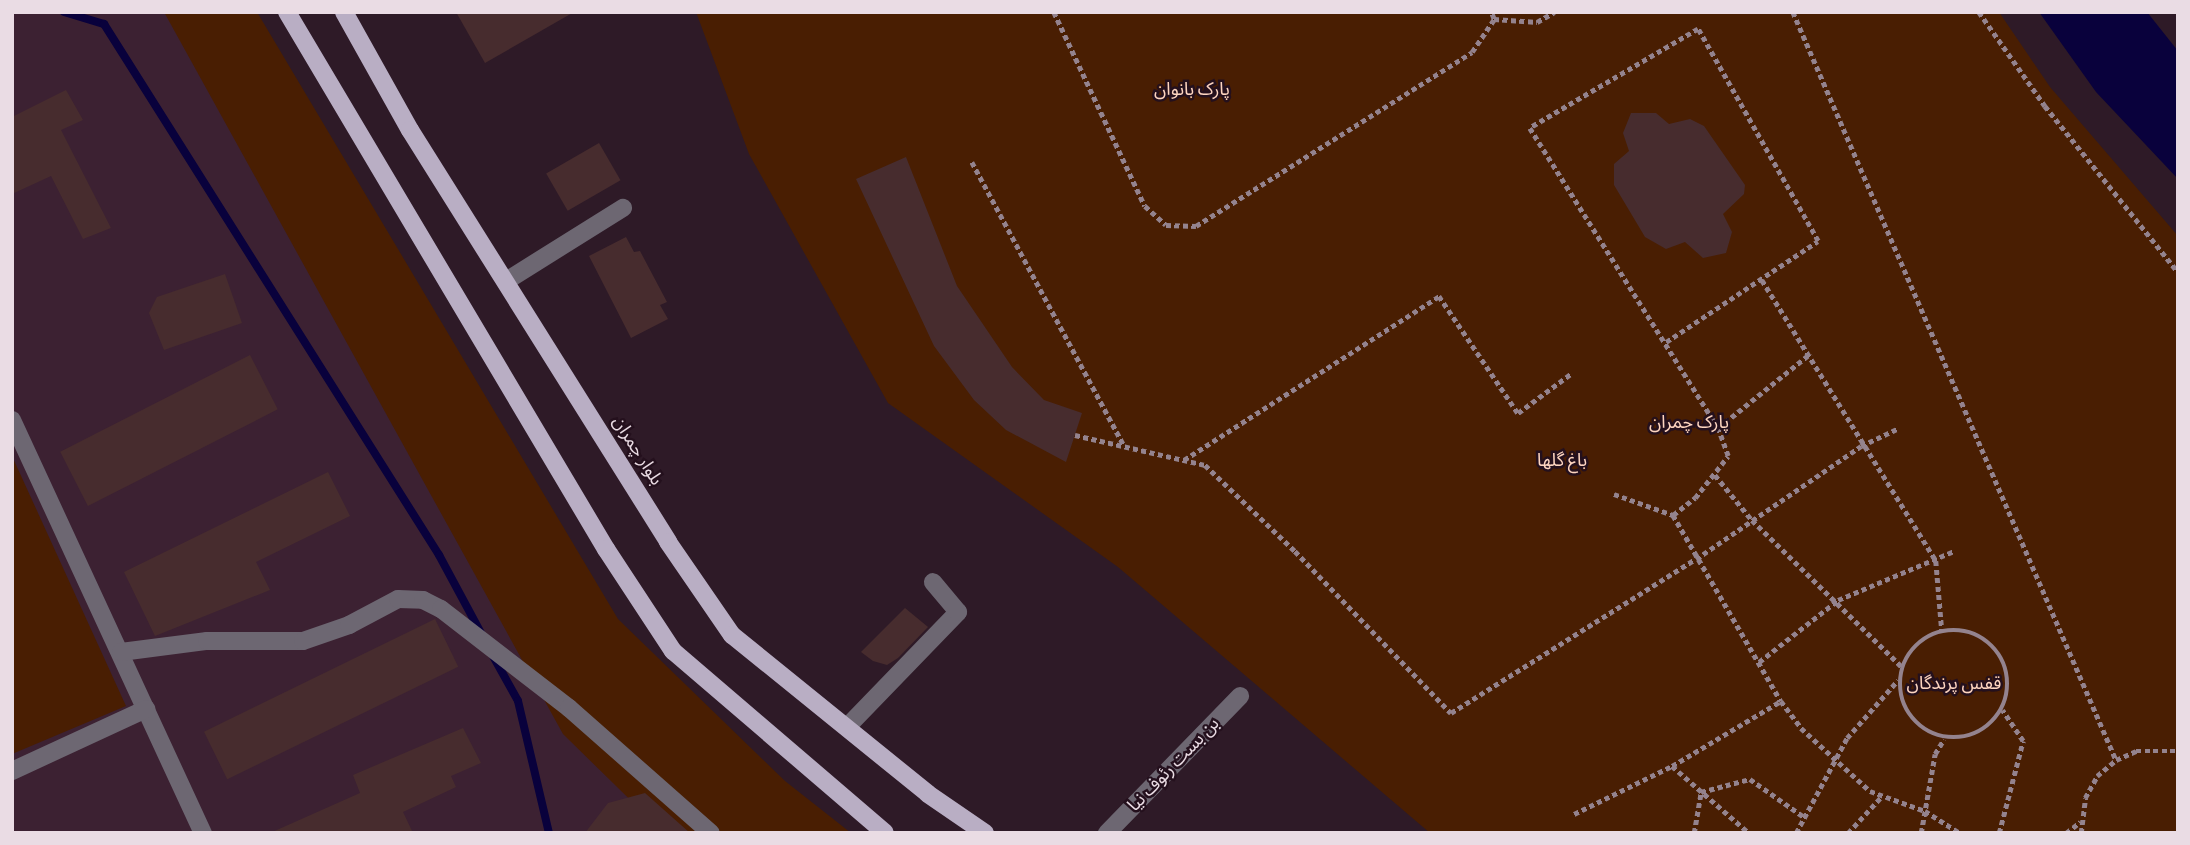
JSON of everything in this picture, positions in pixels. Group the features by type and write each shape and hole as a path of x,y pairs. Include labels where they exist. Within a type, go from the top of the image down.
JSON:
{"main road":[{"path":"287,12 606,549 673,651 885,833"},
{"name":"بلوار چمران","path":"344,12 410,130 668,542 732,635 928,794 985,833"}],"street":[{"path":"506,281 623,208"},
{"path":"12,420 203,833"},
{"path":"847,727 958,612 933,582"},
{"path":"121,652 207,641 303,641 349,625 398,599 424,600 441,609 569,708 712,833"},
{"name":"بن بست رئوف نیا","path":"1107,833 1240,696"},
{"path":"12,771 146,709"}],"path":[{"path":"1054,12 1145,206 1166,225 1196,226 1472,52 1494,19 1492,12"},
{"path":"1494,19 1537,22 1554,12"},
{"path":"1793,12 2116,760"},
{"path":"1979,12 2045,106 2178,272"},
{"path":"1666,342 1818,241 1698,29 1530,128 1718,428 1728,456 1715,475 1673,515"},
{"path":"972,162 1125,446"},
{"path":"1762,280 1811,353 1861,446 1936,561 1942,631"},
{"path":"1183,460 1439,296 1518,412 1572,373"},
{"path":"1718,428 1811,353"},
{"path":"1075,435 1205,465 1451,713 1696,559 1861,446 1899,428"},
{"path":"1715,475 1752,520 1838,600 1902,667"},
{"path":"1614,494 1673,515 1696,559 1781,701 1835,760 1870,792 1925,811 1960,833"},
{"path":"1759,662 1838,600 1936,561 1954,551"},
{"path":"1942,631 1979,635 1994,647 2008,677 2002,710 1978,734 1944,738 1912,720 1903,705 1900,678 1910,651 1942,631"},
{"path":"1796,833 1847,738 1900,678"},
{"path":"1574,814 1672,766 1781,701"},
{"path":"1999,833 2023,741 2002,710"},
{"path":"1922,833 1935,754 1944,738"},
{"path":"2081,833 2080,822 2085,798 2098,776 2116,760 2136,751 2178,751"},
{"path":"1672,766 1749,833"},
{"path":"1701,792 1750,779 1804,817"},
{"path":"1693,833 1701,792"},
{"path":"1849,833 1882,796"},
{"path":"2066,833 2080,822"}],"shaded area":[{"path":"12,12 232,12 600,641 814,833 12,833"},
{"path":"2039,12 2147,12 2178,51 2178,179 2096,92"}],"green space":[{"path":"164,12 257,12 618,619 785,781 851,833 664,833 563,734"},
{"name":"پارک چمران","path":"696,12 1999,12 2050,87 2178,236 2178,833 1430,833 1118,567 888,403 749,154"},
{"path":"12,456 126,706 12,754"}],"building":[{"path":"456,12 574,12 485,63"},
{"path":"66,90 83,120 61,130 111,228 83,239 51,176 12,194 12,117"},
{"path":"1631,113 1656,113 1669,124 1690,119 1704,126 1745,185 1744,194 1723,214 1732,232 1726,253 1703,258 1685,242 1666,249 1645,237 1614,185 1614,164 1629,151 1623,133"},
{"path":"599,143 620,180 568,211 546,174"},
{"path":"906,157 957,286 1012,367 1044,400 1082,413 1066,462 1006,430 974,400 934,346 856,179"},
{"path":"626,237 634,252 640,251 667,302 660,305 668,319 631,338 589,256"},
{"path":"225,274 242,323 164,350 149,313 157,297"},
{"path":"250,355 278,409 88,506 60,452"},
{"path":"328,472 350,516 256,562 270,590 155,636 124,572"},
{"path":"905,608 928,627 898,658 887,665 873,661 861,652"},
{"path":"435,619 458,667 227,779 204,732"},
{"path":"463,728 481,763 451,776 456,787 403,812 413,833 270,833 360,793 353,775"},
{"path":"645,793 690,833 585,833 608,803"}],"waterway":[{"path":"64,12 104,24 439,555 482,635"},
{"path":"493,656 518,701 549,833"}],"park label":[{"name":"پارک بانوان","path":"1192,90"},
{"name":"باغ گلها","path":"1562,461"},
{"name":"قفس پرندگان","path":"1954,684"}]}
